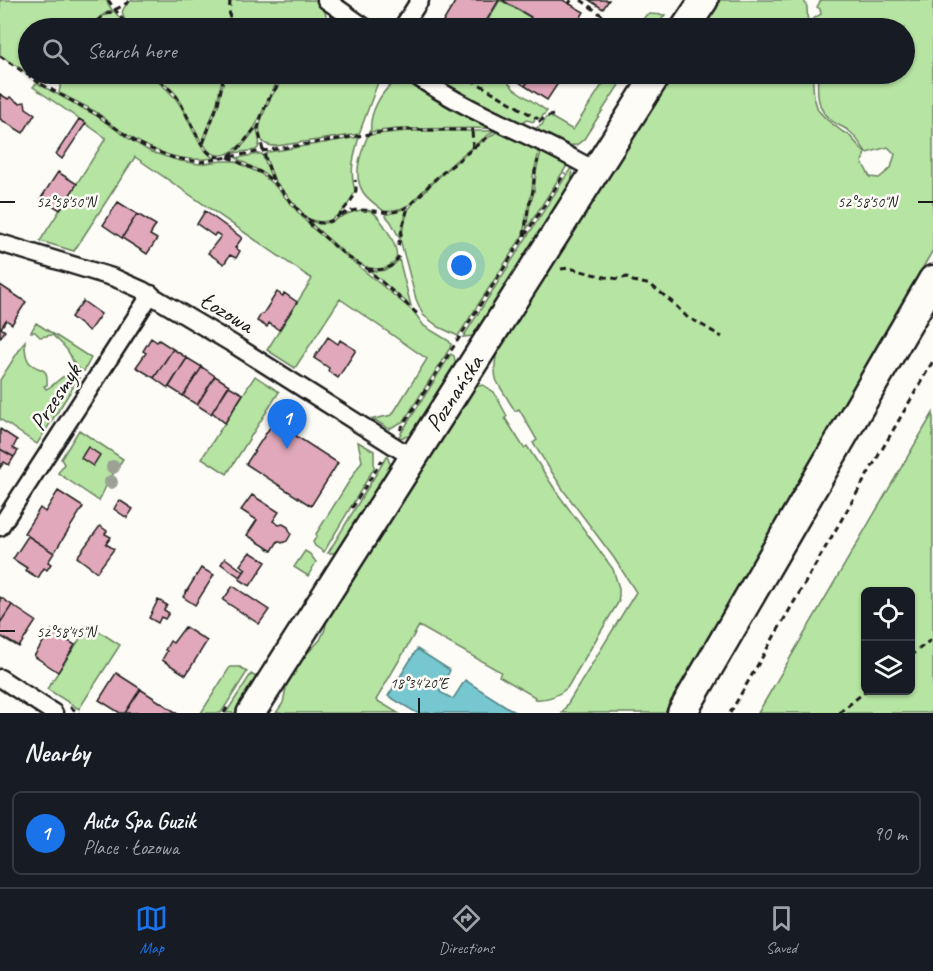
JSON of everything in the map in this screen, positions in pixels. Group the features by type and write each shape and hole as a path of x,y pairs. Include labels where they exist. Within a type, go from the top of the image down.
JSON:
{"highway":[{"path":"682,713 933,280"}],"main road":[{"path":"692,18 704,0"},
{"name":"Poznańska","path":"250,713 413,458 585,165 649,84"}],"street":[{"path":"326,0 352,18"},
{"path":"409,18 420,0"},
{"path":"428,84 505,130 541,142 585,165"},
{"name":"Łozowa","path":"0,243 115,278 151,294 413,458"},
{"name":"Przesmyk","path":"0,527 151,294"},
{"path":"0,678 54,713"}],"path":[{"path":"108,0 121,17"},
{"path":"100,18 130,0"},
{"path":"229,18 230,0"},
{"path":"581,0 606,18"},
{"path":"121,7 121,17"},
{"path":"0,56 18,68"},
{"path":"42,84 96,114 136,142 174,158 200,162 402,130 505,130 534,125 554,115"},
{"path":"164,84 181,103 207,151 213,156 227,157 256,170 274,182 312,226 346,256 366,268 420,316"},
{"path":"203,144 218,104 222,84"},
{"path":"227,157 259,124 278,84"},
{"path":"479,84 540,121"},
{"path":"259,124 258,133 274,182"},
{"path":"305,218 324,223 348,211 363,209 390,213 408,207 443,172 478,143 505,130"},
{"path":"524,238 541,142"},
{"path":"396,436 524,238 585,165"},
{"path":"341,215 353,199 356,192 356,180"},
{"path":"398,246 408,207"},
{"path":"366,268 376,270 386,268 395,263 400,253"},
{"path":"558,272 564,267 605,277 619,279 627,277 633,281 651,285 688,318 722,337"},
{"path":"730,713 933,361"},
{"path":"915,652 933,638"},
{"path":"839,713 861,695"}],"green space":[{"path":"0,0 106,0 112,10 98,18 18,18 18,67 0,55"},
{"path":"132,0 229,0 229,7 230,0 317,0 326,18 124,18 122,13"},
{"path":"500,0 530,17 530,18 489,18"},
{"path":"719,0 804,0 807,7 808,18 707,18"},
{"path":"821,0 933,0 933,250 665,713 562,713 636,592 614,558 564,491 533,443 537,440 519,409 515,411 497,382 495,365 498,347 642,118 666,84 813,84 818,110 826,119 848,134 865,153 862,162 870,177 879,178 891,168 895,154 888,147 867,153 852,133 827,117 820,106 818,84 915,84 915,18 815,18 821,14 817,7"},
{"path":"114,11 120,18 100,18"},
{"path":"646,15 665,15 663,18 644,18"},
{"path":"39,84 95,115 151,152 199,164 234,161 261,174 276,187 310,226 414,312 424,326 449,341 450,348 404,421 389,429 373,419 392,415 427,359 340,299 295,368 267,350 312,279 135,157 74,251 40,241 106,138 33,87"},
{"path":"61,84 161,84 175,98 202,147 214,158 187,159 150,148 83,104 59,93"},
{"path":"165,84 221,84 217,103 202,143 175,93"},
{"path":"223,84 277,84 252,131 237,148 224,155 213,154 206,149 204,144 218,106"},
{"path":"280,84 377,84 359,134 276,146 265,143 260,136 263,114"},
{"path":"393,84 422,84 500,128 397,129 369,132 374,110 380,98 389,87"},
{"path":"442,84 510,84 547,111 540,119 535,117 534,122 527,120 517,123"},
{"path":"603,84 620,84 584,139 576,145 568,145 544,132 532,130 542,125 549,116 573,130"},
{"path":"257,127 258,148 234,153 245,143"},
{"path":"407,131 494,131 450,166 409,205 385,212 363,192 358,178 360,156 368,135"},
{"path":"498,131 537,146 538,156 532,192 523,235 458,336 439,327 423,315 416,299 400,239 408,210 415,201 444,172"},
{"path":"359,137 352,170 355,191 352,198 342,212 329,220 314,221 306,217 275,181 266,154"},
{"path":"542,148 568,164 526,230 537,167"},
{"path":"262,154 272,179 236,158"},
{"path":"571,168 572,179 565,200 477,334 463,337"},
{"path":"406,208 405,219 399,237 385,215"},
{"path":"362,210 375,214 395,248 396,259 386,268 370,268 355,261 309,221 331,222 354,211"},
{"path":"399,259 411,306 369,270 386,270"},
{"path":"36,323 91,358 84,371 76,366 66,348 52,335 40,337 35,332 31,332"},
{"path":"25,341 29,362 45,372 47,385 44,386 46,389 64,376 79,378 37,444 0,419 0,380"},
{"path":"451,354 454,356 456,365 414,433 398,438"},
{"path":"255,376 279,392 227,474 202,458"},
{"path":"483,385 494,392 507,416 505,418 524,448 527,446 558,494 613,569 619,588 619,601 567,688 552,697 534,699 535,697 499,676 501,672 419,626 376,700 398,713 276,713 283,703 286,688 281,687 293,668 320,640 328,614 471,390"},
{"path":"933,413 933,713 758,713"},
{"path":"79,430 123,459 99,501 58,473 64,464 61,459"},
{"path":"358,442 374,451 374,468 324,552 313,542 362,461"},
{"path":"387,456 391,466 390,470 339,551 328,553"},
{"path":"305,551 316,562 308,576 294,567"},
{"path":"89,625 120,645 79,709 47,689"},
{"path":"230,667 240,667 247,672 221,713 201,713"},
{"path":"251,674 256,677 257,681 237,713 226,713"}],"water":[{"path":"417,649 450,670 440,692 453,699 465,680 515,712 417,713 388,696"}],"building":[{"path":"452,0 499,0 488,18 445,18 455,2"},
{"path":"502,0 563,0 584,12 580,18 531,17"},
{"path":"589,0 609,0 603,9"},
{"path":"526,84 557,84 547,100 525,86"},
{"path":"0,94 19,103 25,102 26,108 35,114 23,133 0,119"},
{"path":"79,119 86,123 62,159 56,154"},
{"path":"58,172 77,184 60,210 41,198"},
{"path":"118,202 137,214 122,238 103,225"},
{"path":"205,211 242,238 235,248 240,251 236,258 230,255 224,264 208,253 221,236 216,233 214,236 197,224"},
{"path":"137,214 156,225 150,235 157,239 147,254 122,238"},
{"path":"0,285 26,302 12,324 6,320 1,328 5,331 0,338"},
{"path":"277,292 283,296 284,293 297,302 279,330 269,323 267,327 257,321"},
{"path":"83,301 101,314 89,331 71,317"},
{"path":"328,337 338,344 340,340 356,350 338,378 328,371 329,368 314,358"},
{"path":"151,338 173,349 154,378 136,367 146,353 143,351"},
{"path":"173,349 187,358 168,388 154,378"},
{"path":"187,358 202,367 183,396 169,387"},
{"path":"202,367 215,376 197,405 183,396"},
{"path":"215,376 229,385 211,414 197,405"},
{"path":"229,386 243,394 225,423 212,412"},
{"path":"280,412 302,426 296,436 338,463 311,506 246,464"},
{"path":"0,429 17,440 13,448 18,451 14,457 0,449"},
{"path":"88,447 100,455 93,466 81,458"},
{"path":"0,449 14,457 9,465 4,462 0,468"},
{"path":"58,491 83,507 54,553 24,533 40,508 45,512"},
{"path":"252,495 279,512 273,521 288,527 291,534 287,541 282,543 278,541 272,551 247,535 257,520 241,510"},
{"path":"119,500 133,509 127,518 114,509"},
{"path":"100,526 107,531 105,534 111,537 106,544 114,549 97,572 77,557"},
{"path":"28,536 54,553 48,562 51,564 47,570 44,568 38,578 13,559"},
{"path":"250,552 266,562 250,586 239,579 246,569 240,565"},
{"path":"225,558 244,572 240,577 221,564"},
{"path":"201,568 214,575 195,605 183,597"},
{"path":"233,586 269,610 259,624 223,600"},
{"path":"0,597 12,605 0,623"},
{"path":"158,600 167,605 164,610 169,613 165,619 161,617 158,623 149,618"},
{"path":"12,605 36,621 19,647 0,636 0,623"},
{"path":"185,627 207,641 186,675 162,660 170,641 173,643"},
{"path":"51,630 75,645 58,672 34,656"},
{"path":"116,673 141,689 125,713 120,713 99,700"},
{"path":"140,689 177,713 125,713"}],"place":[{"name":"Auto Spa Guzik","path":"287,449"}]}
